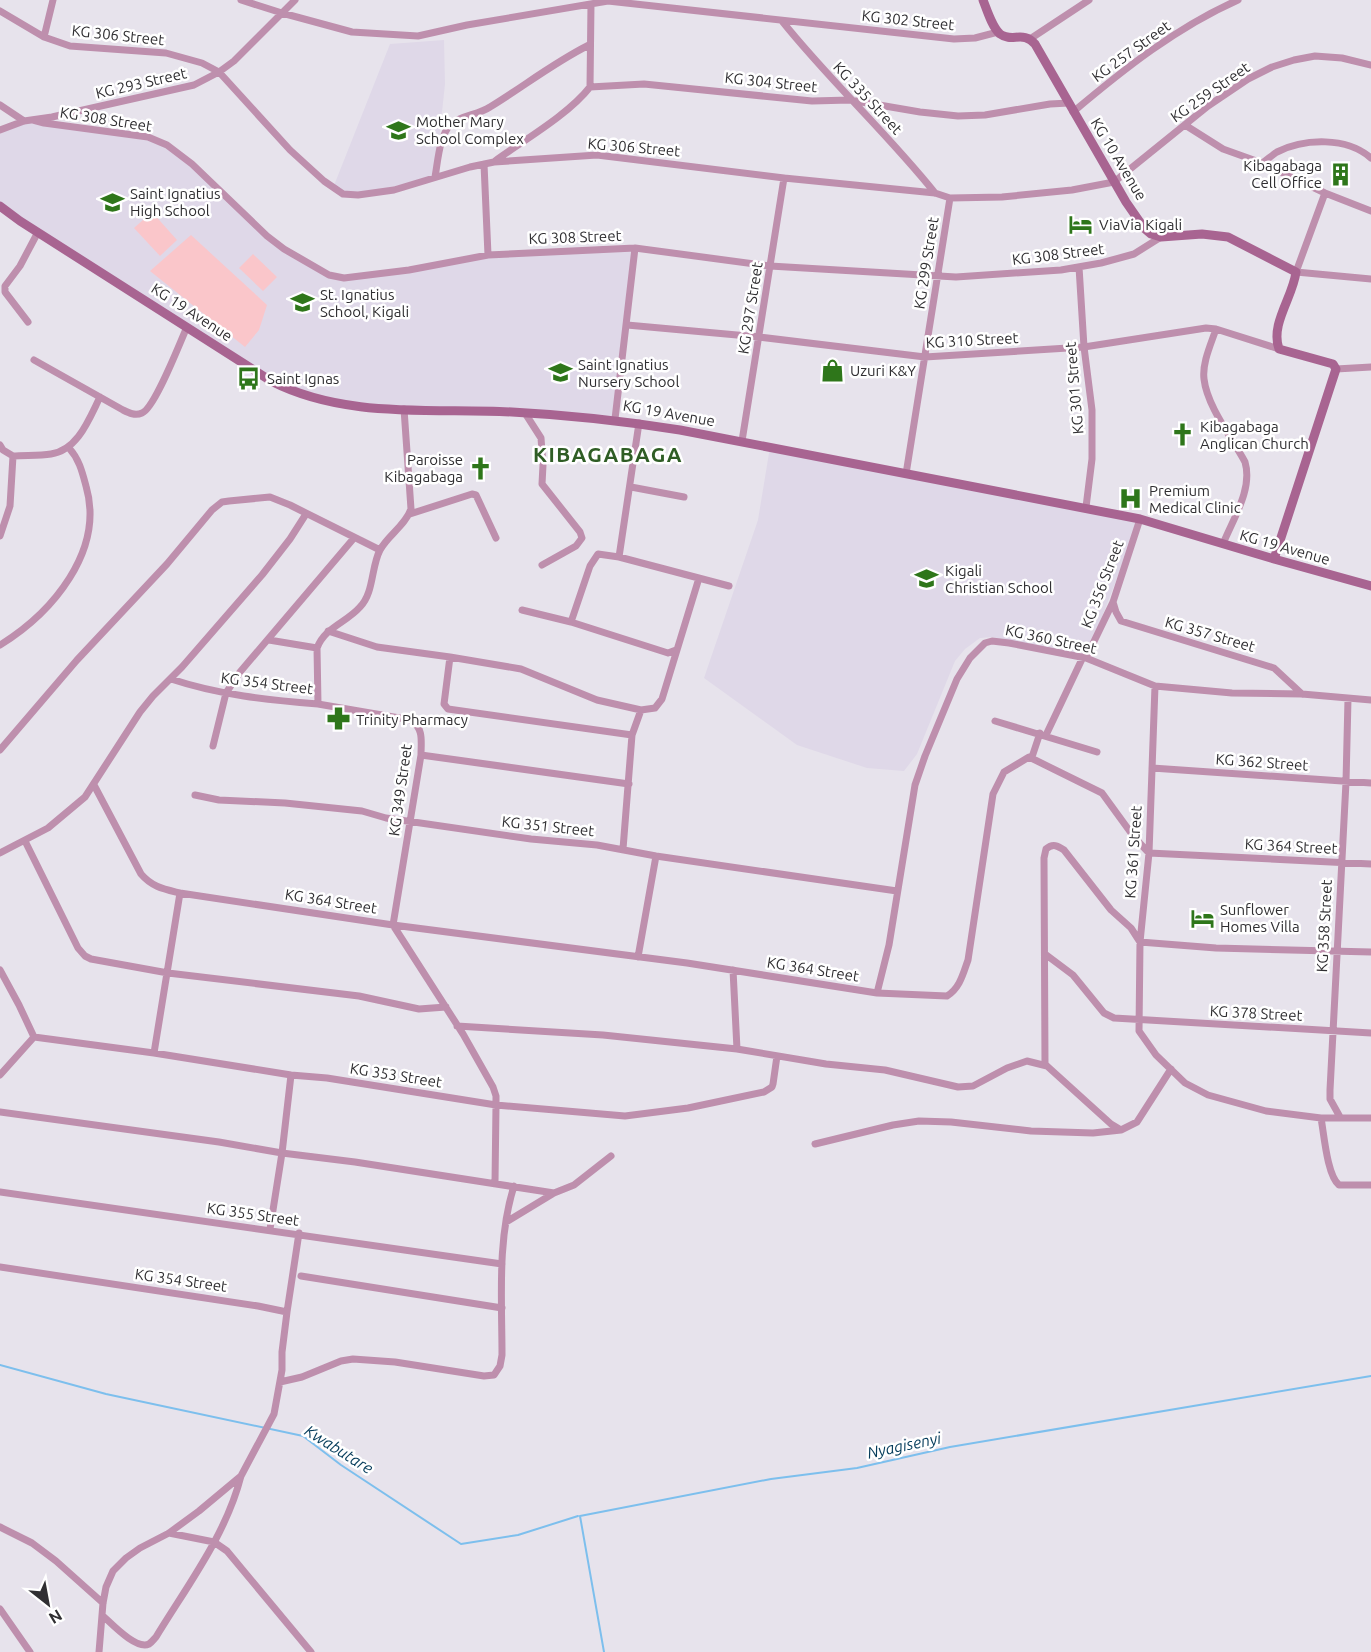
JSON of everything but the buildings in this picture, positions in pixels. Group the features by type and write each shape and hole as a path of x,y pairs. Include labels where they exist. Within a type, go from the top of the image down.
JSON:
{"main road":[{"path":"983,0 998,32 1008,38 1030,39"},
{"name":"KG 10 Avenue","path":"1030,39 1114,182 1144,228 1151,234 1161,237"},
{"name":"KG 19 Avenue","path":"0,206 251,368 287,389 325,402 364,407 615,419 742,441 1140,519 1274,560 1371,586"},
{"path":"1161,237 1202,234 1228,237 1296,272 1277,335 1279,350 1333,364 1336,369 1274,560"}],"street":[{"path":"44,37 53,0"},
{"name":"KG 302 Street","path":"241,0 282,14 352,32 418,36 467,25 608,1 656,3 782,21 954,39 975,38 998,32"},
{"name":"KG 293 Street","path":"0,130 24,121 194,85 219,72 254,42 295,0"},
{"path":"1030,39 1089,0"},
{"name":"KG 257 Street","path":"1071,108 1209,13 1238,0"},
{"path":"494,162 582,98 590,87 591,4"},
{"name":"KG 306 Street","path":"0,11 44,37 70,46 166,53 201,63 219,72 290,150 324,181 343,194 374,194 394,190 494,162 597,155 783,178 935,193 950,198 1072,190 1114,182"},
{"name":"KG 335 Street","path":"782,21 935,193"},
{"path":"435,177 446,131 451,124 489,108 548,68 589,45"},
{"name":"KG 259 Street","path":"1114,182 1208,106 1248,79 1272,67 1315,56 1333,57 1371,65"},
{"name":"KG 304 Street","path":"590,87 644,84 812,101 850,100 958,116 985,116 1050,105 1071,108"},
{"path":"0,105 24,121"},
{"name":"KG 308 Street","path":"33,120 148,137 167,145 192,164 267,236 284,249 329,275 344,278 488,255 635,248 770,266 938,276 1001,274 1079,267 1134,254 1161,237"},
{"path":"1185,124 1223,149 1262,163 1324,193 1371,211"},
{"path":"1262,163 1277,152 1296,146 1328,142 1348,145 1371,158"},
{"path":"484,164 488,255"},
{"name":"KG 297 Street","path":"742,441 783,178"},
{"path":"1324,193 1296,272 1371,279"},
{"name":"KG 299 Street","path":"906,474 950,198"},
{"path":"28,322 5,291 3,282 20,266 38,232"},
{"path":"615,419 635,248"},
{"name":"KG 301 Street","path":"1079,267 1084,347 1092,410 1086,507"},
{"name":"KG 310 Street","path":"627,325 759,337 925,357 1084,347 1190,329 1216,329 1279,350"},
{"path":"34,360 134,414 145,412 157,394 187,327"},
{"path":"1216,329 1205,363 1204,378 1210,400 1242,456 1248,472 1248,483 1223,544"},
{"path":"1336,369 1371,367"},
{"path":"0,444 3,450 13,456 50,454 69,448 90,417 100,397"},
{"path":"269,640 317,648 320,640 328,631 362,606 380,550 411,510 404,409"},
{"path":"525,413 541,438 542,484 580,532 582,538 576,546 542,565"},
{"path":"619,557 639,423"},
{"path":"0,645 44,612 57,597 69,579 85,541 90,520 88,493 81,469 69,448"},
{"path":"0,536 10,506 13,456"},
{"path":"631,487 684,497"},
{"path":"410,514 472,494 476,495 496,538"},
{"path":"0,750 77,660 167,564 217,505 229,501 270,497 380,550"},
{"path":"0,853 48,828 85,797 140,712 262,575 291,539 306,514"},
{"name":"KG 356 Street","path":"1032,757 1113,602 1140,519"},
{"path":"213,746 226,693 240,672 354,538"},
{"path":"571,622 594,558 601,554 729,586"},
{"path":"328,631 377,647 521,669 597,700 640,710 655,708 662,699 699,578"},
{"name":"KG 357 Street","path":"1113,602 1122,621 1274,668 1302,694"},
{"path":"522,610 571,622 668,653 676,650"},
{"name":"KG 360 Street","path":"877,993 889,945 915,785 924,756 957,679 976,650 985,643 992,641 1085,657 1155,686 1232,693 1302,694 1371,700"},
{"name":"KG 354 Street","path":"171,679 226,693 275,701 318,704 317,648"},
{"path":"450,657 444,704 448,709 632,735"},
{"name":"KG 361 Street","path":"1155,686 1149,853 1140,942 1139,1031 1145,1042 1185,1083 1208,1095 1266,1111 1322,1118 1371,1118"},
{"name":"KG 358 Street","path":"1340,1117 1330,1099 1348,699"},
{"name":"KG 349 Street","path":"318,704 411,720 421,732 421,755 393,925"},
{"path":"623,849 632,735 640,710"},
{"path":"995,721 1097,752"},
{"path":"421,755 629,784"},
{"path":"1032,757 1102,793 1134,837 1149,853"},
{"name":"KG 364 Street","path":"94,785 141,874 149,884 180,893 393,925 733,970 877,993 938,997 947,996 956,987 962,978 968,960 993,794 1004,772 1022,759 1032,757"},
{"name":"KG 362 Street","path":"1152,768 1371,783"},
{"name":"KG 351 Street","path":"195,795 219,800 285,803 362,812 377,817 531,839 597,844 656,856 897,891"},
{"path":"25,841 78,948 91,959 168,973 328,991 419,1009 446,1007"},
{"path":"1045,1065 1044,858 1046,849 1054,845 1064,850 1111,910 1131,928 1140,942 1216,948 1371,952"},
{"name":"KG 364 Street","path":"1149,853 1371,864"},
{"path":"638,957 656,856"},
{"path":"154,1053 180,893"},
{"path":"393,925 458,1026 493,1087 496,1105 495,1183"},
{"name":"KG 378 Street","path":"1045,954 1072,975 1108,1017 1371,1033"},
{"path":"0,970 20,1005 34,1037 0,1075"},
{"path":"733,970 737,1049"},
{"path":"458,1026 603,1035 737,1049 826,1064 885,1070 958,1087 973,1086 1027,1060 1045,1065 1111,1125 1121,1130"},
{"name":"KG 353 Street","path":"34,1037 291,1075 327,1078 496,1105 626,1116 688,1108 768,1090 773,1084 777,1056"},
{"path":"815,1144 919,1121 951,1122 1032,1131 1093,1133 1121,1130 1137,1122 1171,1069"},
{"path":"270,1229 291,1075"},
{"path":"0,1112 208,1140 554,1193"},
{"path":"1322,1118 1330,1170 1336,1183 1339,1185 1371,1185"},
{"path":"506,1222 554,1193 574,1185 611,1156"},
{"path":"280,1382 302,1377 341,1361 353,1359 395,1362 484,1376 494,1375 500,1366 502,1355 502,1264 506,1222 514,1186"},
{"name":"KG 355 Street","path":"0,1192 299,1233 502,1264"},
{"path":"103,1616 134,1642 141,1646 148,1644 156,1637 214,1542 235,1500 241,1476 274,1414 299,1233"},
{"name":"KG 354 Street","path":"0,1267 287,1312"},
{"path":"301,1276 502,1308"},
{"path":"99,1652 106,1587 113,1571 140,1548 169,1533 199,1511 241,1476"},
{"path":"0,1527 32,1543 104,1603"},
{"path":"169,1533 214,1542 236,1560 311,1652"},
{"path":"0,1609 30,1652"}],"shaded area":[{"name":"Mother Mary School Complex","path":"444,40 445,84 435,177 358,195 333,188 390,44"},
{"path":"24,121 148,137 176,151 267,236 329,275 344,278 488,255 635,248 615,419 345,405 287,389 0,205 0,130"},
{"path":"152,212 177,240 160,256 134,228"},
{"path":"191,235 267,305 259,330 245,347 150,271"},
{"path":"253,254 277,277 263,291 239,268"},
{"name":"Kigali Christian School","path":"770,447 1140,519 1086,658 992,637 980,638 965,649 955,661 917,754 904,771 867,768 797,745 704,678 758,520"}],"waterway":[{"name":"Kwabutare","path":"0,1365 106,1394 303,1436 341,1465 461,1544 518,1535 578,1516"},
{"name":"Nyagisenyi","path":"604,1652 580,1516 771,1479 857,1468 950,1447 1371,1376"}],"place":[{"name":"Mother Mary School Complex","path":"398,130"},
{"name":"Kibagabaga Cell Office","path":"1340,174"},
{"name":"Saint Ignatius High School","path":"112,202"},
{"name":"ViaVia Kigali","path":"1081,224"},
{"name":"St. Ignatius School, Kigali","path":"302,303"},
{"name":"Uzuri K&Y","path":"832,370"},
{"name":"Saint Ignatius Nursery School","path":"560,373"},
{"name":"Saint Ignas","path":"249,378"},
{"name":"Kibagabaga Anglican Church","path":"1182,435"},
{"name":"Paroisse Kibagabaga","path":"481,468"},
{"name":"Premium Medical Clinic","path":"1131,499"},
{"name":"Kigali Christian School","path":"927,579"},
{"name":"Trinity Pharmacy","path":"338,719"},
{"name":"Sunflower Homes Villa","path":"1202,918"}],"district":[{"name":"KIBAGABAGA","path":"608,454"}]}
